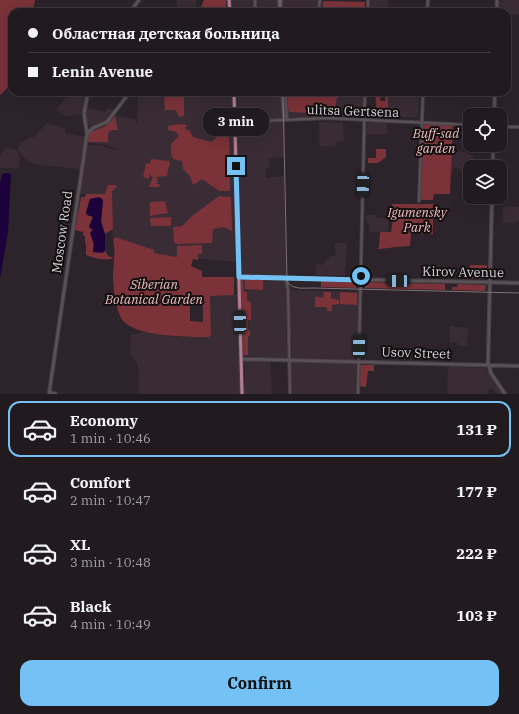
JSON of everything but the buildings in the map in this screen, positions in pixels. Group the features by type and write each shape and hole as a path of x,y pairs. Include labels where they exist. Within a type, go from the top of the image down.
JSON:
{"main road":[{"path":"133,8 140,0"},
{"name":"Moscow Road","path":"49,393 87,134 84,112 87,96"},
{"path":"87,134 93,128 107,122 127,96"},
{"path":"234,96 242,394"},
{"path":"494,108 495,96"},
{"path":"87,126 93,128"},
{"path":"492,204 488,365 505,394"},
{"name":"Kirov Avenue","path":"239,277 519,283"},
{"name":"Usov Street","path":"241,359 519,366"}],"street":[{"path":"284,96 285,119"},
{"path":"358,394 365,96"},
{"path":"419,201 423,96"},
{"name":"ulitsa Gertsena","path":"235,122 323,118 463,125"},
{"path":"507,127 519,127"},
{"path":"286,278 288,289 290,394"},
{"path":"49,393 56,394"}],"shaded area":[{"path":"177,0 197,0 195,8 176,8"},
{"path":"231,0 254,0 254,8 232,8"},
{"path":"256,0 278,0 278,8 257,8"},
{"path":"282,0 318,0 318,7 282,8"},
{"path":"369,0 388,0 388,8 369,8"},
{"path":"500,0 519,0 519,15 511,14 511,8 500,8"},
{"path":"67,96 84,96 81,114 66,116 56,110"},
{"path":"138,96 232,96 237,262 178,257 154,253 115,237 113,240 111,218 105,194 79,194 86,145 97,145 117,150 107,145 86,142 89,133 105,126 115,115 134,119 137,124"},
{"path":"238,96 282,96 282,119 238,121"},
{"path":"286,96 364,96 363,117 288,117"},
{"path":"388,96 419,96 418,116 416,117 393,117 394,109 388,108"},
{"path":"85,107 106,112 107,109 112,109 115,112 105,122 92,127 89,126 86,121"},
{"path":"261,121 283,121 284,157 269,158 269,168 266,168 266,178 284,176 286,276 244,275 241,273 237,124"},
{"path":"319,122 343,123 344,141 336,142 336,147 319,146"},
{"path":"370,122 387,123 387,134 366,134 367,124"},
{"path":"47,123 65,129 65,133 85,137 79,169 40,165 30,162 21,155 18,149 21,143 30,137 33,138"},
{"path":"6,147 16,150 20,158 19,168 0,168 0,157"},
{"path":"448,148 456,148 456,151 465,152 472,155 476,160 463,160 463,172 461,172 460,168 453,167 453,172 447,172"},
{"path":"2,174 11,174 8,232 0,279 0,183"},
{"path":"99,197 103,200 101,221 105,235 105,251 102,253 93,252 94,244 90,233 93,230 89,227 93,217 87,215 86,213 90,199"},
{"path":"503,207 519,207 519,221 512,223 511,221 508,223 503,222"},
{"path":"366,215 376,215 377,218 387,218 387,220 389,220 388,232 369,232 369,222 366,222"},
{"path":"334,243 347,243 345,275 316,275 316,264 322,265 331,256 336,256"},
{"path":"241,280 286,280 287,358 243,356"},
{"path":"291,290 359,292 357,359 292,358"},
{"path":"210,295 237,295 241,394 139,394 139,373 137,364 130,353 131,335 141,333 142,331 173,337 209,337"},
{"path":"450,326 468,328 467,346 458,346 457,342 450,342"},
{"path":"245,360 270,361 272,394 244,394 245,366 243,362"},
{"path":"291,362 356,363 357,394 292,394"},
{"path":"450,366 485,368 503,394 498,394 492,388 487,391 489,394 447,394 448,368"}],"green space":[{"path":"0,0 35,0 34,8 8,8 8,87 0,95"},
{"path":"204,0 226,0 226,8 201,8"},
{"path":"323,1 365,2 365,8 322,8"},
{"path":"164,96 184,96 184,116 179,117 176,110 165,110"},
{"path":"287,96 340,96 337,98 335,108 325,109 326,114 290,112 288,110"},
{"path":"375,96 381,96 380,101 385,101 385,96 388,96 388,108 394,109 393,117 369,116 369,113 377,113"},
{"path":"115,116 118,130 112,130 108,133 108,142 87,142 90,132 106,126"},
{"path":"229,120 230,191 219,191 202,179 193,185 190,176 183,169 182,161 173,159 171,153 171,144 179,136 176,132 168,130 168,126 179,124 187,125 185,129 190,131 193,137 211,142 220,135 213,128 214,122"},
{"name":"Buff-sad garden","path":"423,124 453,125 450,194 434,194 433,200 420,200"},
{"path":"376,149 386,149 386,157 378,163 368,163 368,158 376,158"},
{"path":"151,159 170,161 167,176 157,177 158,183 155,184 160,184 159,187 149,187 153,177 150,175 148,179 143,177 146,163 150,164"},
{"path":"108,185 116,185 116,188 112,191 113,229 105,234 101,221 103,200 101,198 90,199 86,213 93,217 89,227 93,230 93,250 105,250 108,256 114,258 104,259 86,255 85,236 83,235 83,232 75,230 81,197 85,197 86,194 105,194"},
{"path":"219,196 231,197 232,231 224,227 213,229 212,243 177,244 174,242 173,227 182,226 192,216"},
{"path":"165,201 168,213 150,216 150,202"},
{"name":"Igumensky Park","path":"392,204 433,204 433,234 411,234 410,246 377,249 379,247 380,232 391,232 393,217"},
{"path":"171,217 171,226 151,226 150,218"},
{"name":"Siberian Botanical Garden","path":"115,237 154,250 154,253 177,257 177,246 202,245 202,254 198,254 198,260 193,259 191,266 202,271 202,277 234,277 234,295 210,296 211,335 209,337 189,337 154,334 133,328 125,323 119,314 114,294 113,240","holes":["190,306 203,306 203,322 190,321"]},
{"path":"470,265 487,265 487,275 483,275 483,279 470,278"},
{"path":"243,279 244,292 247,292 247,301 251,302 251,320 248,320 248,330 250,330 250,336 248,336 248,355 243,355 240,281"},
{"path":"245,280 263,280 263,290 245,289"},
{"path":"321,281 356,282 356,288 321,287"},
{"path":"365,282 445,284 445,290 365,288"},
{"path":"458,284 486,285 485,291 452,290 452,287 457,287"},
{"path":"324,292 331,292 331,298 339,300 339,304 332,305 332,311 327,311 327,307 315,307 315,296 323,298"},
{"path":"340,292 357,293 357,305 340,304"},
{"path":"359,365 374,365 374,371 368,371 366,387 359,386"}],"tram line":[{"path":"280,0 280,8"},
{"path":"283,96 287,281 291,286 302,288 519,293"}],"route":[{"path":"236,166 239,277 361,280 361,276"}]}
